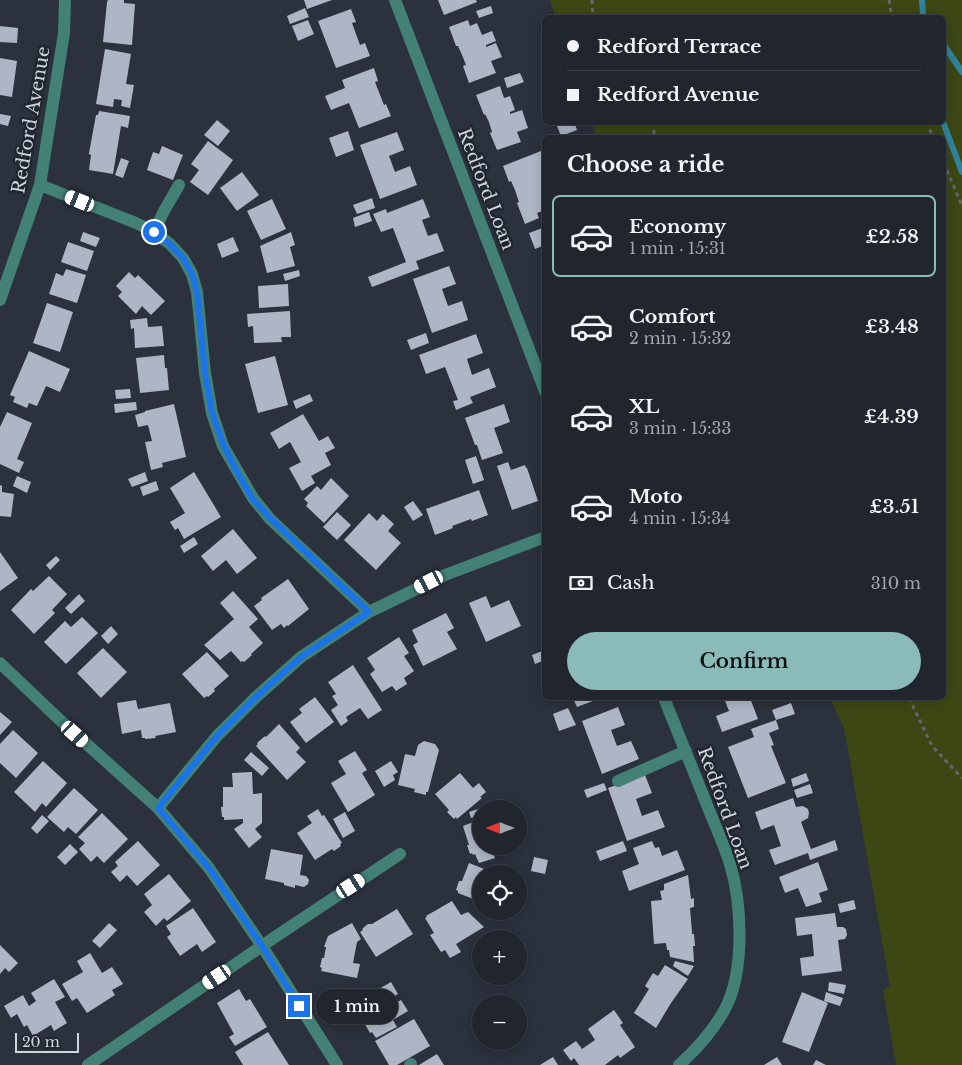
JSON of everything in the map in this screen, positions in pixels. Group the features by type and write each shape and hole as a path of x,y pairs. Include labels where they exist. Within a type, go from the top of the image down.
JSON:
{"street":[{"name":"Redford Avenue","path":"0,300 40,185 64,33 66,0"},
{"name":"Redford Loan","path":"394,0 542,383"},
{"path":"40,185 154,232 170,244 183,258 192,274 197,292 205,373 212,413 224,446 237,472 252,498 270,518 369,612"},
{"path":"154,232 179,185"},
{"path":"158,808 217,736 256,697 301,657 369,612 445,575 542,539"},
{"path":"0,663 158,808 209,868 262,946 337,1065"},
{"name":"Redford Loan","path":"665,700 730,863 737,894 739,922 739,951 734,982 725,1008 710,1032 692,1054 679,1065"},
{"path":"618,781 686,751"},
{"path":"88,1065 400,854"}],"path":[{"path":"592,0 593,15"},
{"path":"889,0 892,15"},
{"path":"946,168 962,206"},
{"path":"910,700 932,746 962,778"}],"green space":[{"path":"550,0 962,0 962,1065 896,1065 883,990 890,986 844,728 831,700 946,700 946,135 596,135 593,125 946,125 946,15 555,15"}],"building":[{"path":"108,0 124,0 124,3 135,4 132,45 103,42"},
{"path":"304,0 332,0 307,9"},
{"path":"438,0 476,0 477,2 444,15"},
{"path":"491,6 493,13 479,18 476,11"},
{"path":"305,8 309,17 290,24 287,16"},
{"path":"351,9 356,22 352,23 360,45 365,43 370,56 336,68 318,21"},
{"path":"308,20 314,34 298,41 292,26"},
{"path":"468,20 470,26 477,23 482,35 492,31 496,41 486,45 486,47 496,43 502,57 491,61 496,73 469,83 463,66 466,65 449,27"},
{"path":"0,26 18,28 17,43 0,42"},
{"path":"105,49 131,54 126,84 134,85 130,108 121,106 122,100 114,99 113,107 96,104"},
{"path":"0,58 17,61 12,97 0,95"},
{"path":"374,68 378,81 375,82 384,105 386,104 391,116 359,128 349,103 331,110 325,96 345,88 342,80"},
{"path":"520,73 524,82 507,88 504,78"},
{"path":"500,86 504,98 510,96 515,110 510,112 510,114 522,110 528,128 517,132 521,142 497,150 490,133 492,132 489,122 476,95"},
{"path":"99,111 130,116 128,128 121,126 113,174 89,170 91,155 89,153 96,115 98,115"},
{"path":"0,114 11,116 8,126 0,124"},
{"path":"217,120 230,131 218,146 204,135"},
{"path":"575,125 577,130 561,135 557,126"},
{"path":"348,131 354,150 336,157 329,138"},
{"path":"397,132 404,150 389,156 395,172 410,166 417,185 380,199 360,145"},
{"path":"208,141 233,160 208,195 190,182 199,170 191,164"},
{"path":"162,146 183,155 173,180 147,170 153,152 159,154"},
{"path":"541,151 542,211 537,213 539,218 525,224 517,203 519,202 515,190 511,181 509,182 503,166"},
{"path":"121,158 129,161 123,178 115,175"},
{"path":"242,172 259,195 237,211 220,188"},
{"path":"372,198 375,208 357,214 353,205"},
{"path":"272,199 286,229 261,240 247,211"},
{"path":"423,199 430,217 422,220 428,236 437,233 444,251 416,261 419,269 372,287 368,277 406,262 393,228 381,232 373,214 386,209 387,213"},
{"path":"369,212 372,221 355,227 353,218"},
{"path":"542,228 542,246 535,249 529,233"},
{"path":"83,232 100,238 96,247 80,241"},
{"path":"291,232 295,245 290,247 295,266 267,273 260,246"},
{"path":"233,237 239,251 222,258 217,244"},
{"path":"68,242 94,251 87,271 61,262"},
{"path":"449,266 456,284 442,289 448,306 462,301 468,320 432,333 413,279"},
{"path":"66,269 86,275 77,303 49,294 56,273 63,276"},
{"path":"299,270 300,276 285,281 283,274"},
{"path":"129,272 135,278 138,275 165,301 151,315 142,306 136,314 118,296 122,292 116,286"},
{"path":"288,284 289,306 259,308 258,286"},
{"path":"47,303 73,312 60,352 33,343"},
{"path":"290,311 291,337 281,337 282,342 254,343 253,326 248,327 247,314"},
{"path":"147,318 148,327 162,326 164,346 135,348 134,328 131,329 130,320"},
{"path":"426,333 429,343 411,350 407,340"},
{"path":"476,334 483,353 467,359 472,375 489,368 496,387 470,397 473,403 456,410 453,401 458,400 445,367 426,374 419,355"},
{"path":"29,351 70,369 60,392 46,386 37,406 29,403 27,408 13,402 15,397 10,395"},
{"path":"164,355 169,390 140,393 136,358"},
{"path":"275,356 288,405 258,413 245,364"},
{"path":"130,389 131,398 116,399 115,390"},
{"path":"310,394 313,401 296,409 293,401"},
{"path":"136,402 137,410 115,413 114,404"},
{"path":"174,404 186,457 162,463 163,467 151,470 145,442 152,441 148,425 138,427 135,415"},
{"path":"504,404 510,422 494,428 503,453 482,460 465,418"},
{"path":"7,412 32,423 17,459 24,462 19,473 0,464 0,427"},
{"path":"303,414 319,441 328,436 335,448 325,453 331,465 311,476 315,483 302,491 289,468 301,462 290,442 279,449 270,433"},
{"path":"476,456 484,480 473,484 465,460"},
{"path":"508,462 511,470 525,465 538,501 512,510 497,466"},
{"path":"145,472 148,481 132,487 128,479"},
{"path":"194,472 221,517 184,539 178,528 175,530 170,522 185,513 170,488"},
{"path":"17,476 31,482 27,493 13,486"},
{"path":"331,478 349,496 324,523 306,506 308,503 304,499 317,486 321,490"},
{"path":"156,481 159,490 143,496 140,487"},
{"path":"0,485 2,486 2,492 14,494 11,517 0,516"},
{"path":"479,490 488,515 452,526 453,528 435,535 426,509"},
{"path":"413,501 423,515 413,521 404,507"},
{"path":"337,512 351,525 337,540 323,527"},
{"path":"369,513 377,521 383,514 394,524 388,531 401,543 376,570 344,540"},
{"path":"233,529 257,558 237,574 226,560 213,571 201,556"},
{"path":"194,537 198,544 184,553 180,546"},
{"path":"0,552 18,578 0,591"},
{"path":"56,556 60,560 50,570 46,565"},
{"path":"49,576 67,594 52,610 55,613 34,634 11,610 31,589 33,591"},
{"path":"288,579 309,609 288,626 284,628 281,624 272,630 254,606 262,600 261,598"},
{"path":"233,591 258,619 249,627 263,643 244,662 241,662 231,651 220,660 204,645 234,619 220,603"},
{"path":"79,594 85,601 71,614 65,608"},
{"path":"486,596 491,608 509,600 521,626 486,642 469,603"},
{"path":"446,613 454,628 447,632 457,649 423,666 413,645 418,642 412,630"},
{"path":"82,617 98,633 66,664 44,642 65,621 71,627"},
{"path":"111,626 118,634 108,644 101,636"},
{"path":"399,637 409,653 404,656 414,671 404,678 407,684 396,691 392,686 382,692 370,674 375,670 367,658"},
{"path":"103,648 127,672 101,698 77,673"},
{"path":"542,651 542,661 535,664 532,655"},
{"path":"207,652 229,676 214,689 215,691 204,698 182,674"},
{"path":"353,665 382,710 368,719 360,708 346,717 348,721 341,726 331,710 338,705 332,696 336,694 328,682"},
{"path":"315,697 334,722 306,743 290,722 302,713 299,709"},
{"path":"136,700 138,709 170,703 176,732 145,739 142,738 141,730 122,734 117,703"},
{"path":"574,700 596,700 577,707"},
{"path":"725,700 751,700 758,719 722,732 716,716 729,711"},
{"path":"791,703 795,714 776,720 772,710"},
{"path":"618,707 625,725 611,730 617,746 631,741 639,759 602,774 582,721"},
{"path":"568,708 576,725 559,731 553,714"},
{"path":"0,712 12,722 0,735"},
{"path":"776,720 779,729 769,733 774,745 771,746 786,783 748,798 728,747 754,737 751,729"},
{"path":"279,724 300,748 296,752 306,762 287,780 256,746"},
{"path":"13,730 38,753 16,778 0,763 0,744"},
{"path":"424,741 435,744 439,750 426,795 414,792 415,789 398,785 405,754 415,756 418,745"},
{"path":"355,751 367,770 362,773 375,795 348,812 331,783 346,774 338,761"},
{"path":"251,752 269,768 262,776 244,760"},
{"path":"43,761 67,783 46,807 42,803 35,812 14,792"},
{"path":"391,761 398,772 393,775 395,780 384,787 375,771"},
{"path":"252,772 253,794 262,793 262,823 255,829 262,837 249,848 234,829 243,823 243,819 224,820 221,807 223,807 223,787 233,787 232,773"},
{"path":"460,773 473,788 479,783 486,792 480,797 482,798 480,800 472,800 472,806 457,819 456,817 454,819 447,812 449,810 435,794"},
{"path":"806,773 809,781 793,787 791,779"},
{"path":"645,775 652,793 636,799 642,816 658,810 665,827 627,841 608,788"},
{"path":"604,783 607,790 587,798 584,790"},
{"path":"810,784 813,793 797,798 794,790"},
{"path":"74,788 98,810 76,834 68,827 64,832 47,817"},
{"path":"793,798 796,807 803,806 808,809 808,818 801,822 811,849 835,840 838,850 810,860 808,853 775,865 769,850 781,846 774,825 761,830 755,812"},
{"path":"318,809 342,843 334,851 332,849 315,860 297,833 312,823 307,816"},
{"path":"345,812 355,831 343,838 333,819"},
{"path":"102,813 128,839 104,863 97,856 91,862 79,849 85,843 78,837"},
{"path":"42,815 49,821 37,834 31,828"},
{"path":"472,822 472,853 470,854 467,845 469,845 463,826"},
{"path":"138,841 160,865 137,886 127,875 120,882 111,872 118,866 115,862"},
{"path":"623,841 627,851 600,861 596,851"},
{"path":"652,841 655,848 659,847 662,856 677,850 685,870 629,891 622,871 639,864 633,848"},
{"path":"70,844 78,852 65,865 57,857"},
{"path":"271,849 303,855 300,875 306,876 309,880 308,884 304,887 295,885 295,888 284,885 284,883 265,879"},
{"path":"475,855 494,855 495,858 479,863"},
{"path":"534,857 548,860 545,874 531,871"},
{"path":"818,862 828,890 819,893 822,902 806,907 798,888 785,893 779,877"},
{"path":"469,863 474,865 472,865 472,898 458,893 456,890 459,881 462,881"},
{"path":"169,874 191,901 167,921 164,918 156,926 144,912 152,905 144,894"},
{"path":"688,875 691,899 694,898 694,907 690,908 695,946 693,946 694,962 670,957 666,943 654,944 651,901 662,900 660,891 664,890 664,884"},
{"path":"854,900 856,909 840,913 838,904"},
{"path":"452,901 461,915 468,912 472,916 472,920 477,920 484,927 479,930 472,930 472,934 456,944 461,952 450,958 445,950 441,952 430,935 434,933 425,918"},
{"path":"193,908 216,942 202,952 197,944 180,956 167,937 171,934 166,926"},
{"path":"397,909 413,934 376,957 360,932 368,924 372,924"},
{"path":"835,913 837,927 846,929 847,935 845,939 838,940 842,971 802,976 800,958 814,956 812,934 797,936 795,918"},
{"path":"109,923 117,930 100,948 92,941"},
{"path":"352,923 361,939 357,942 353,963 360,964 357,978 321,971 322,968 320,967 326,947 324,947 328,936"},
{"path":"0,945 18,963 9,972 5,968 0,974"},
{"path":"90,953 102,973 112,967 123,984 112,990 115,995 87,1013 77,998 72,1001 62,984 83,972 77,961"},
{"path":"675,961 694,966 688,976 673,966"},
{"path":"665,965 688,979 656,1028 634,1013 649,989 645,986 653,973 658,976"},
{"path":"54,979 65,997 55,1002 67,1023 54,1031 51,1025 33,1036 27,1025 24,1027 17,1014 11,1018 4,1006 23,995 29,1006 36,1001 31,993"},
{"path":"391,982 398,994 386,1001 389,1007 401,1000 408,1011 393,1020 397,1027 376,1038 372,1032 370,1033 353,1004"},
{"path":"829,982 846,985 844,994 828,991"},
{"path":"239,989 246,1001 250,999 267,1027 235,1046 229,1037 234,1034 217,1003"},
{"path":"802,992 828,1003 809,1052 782,1042"},
{"path":"826,992 843,998 840,1006 824,1001"},
{"path":"614,1010 623,1023 620,1025 635,1047 620,1058 618,1055 605,1065 579,1065 574,1058 571,1061 563,1050 576,1041 582,1049 595,1040 588,1029"},
{"path":"414,1019 430,1046 397,1065 389,1065 375,1041"},
{"path":"268,1032 289,1065 243,1065 235,1052"},
{"path":"437,1054 444,1065 419,1065"},
{"path":"553,1057 558,1065 540,1065"},
{"path":"777,1057 782,1065 764,1065"},
{"path":"816,1060 826,1065 813,1065"}],"waterway":[{"path":"922,0 923,15"},
{"path":"946,48 962,72"},
{"path":"944,125 962,172"}],"route":[{"path":"154,232 170,244 183,258 192,274 197,292 205,373 212,413 224,446 237,472 252,498 270,518 369,612 301,657 256,697 217,736 158,808 209,868 262,946 299,1006"}]}
